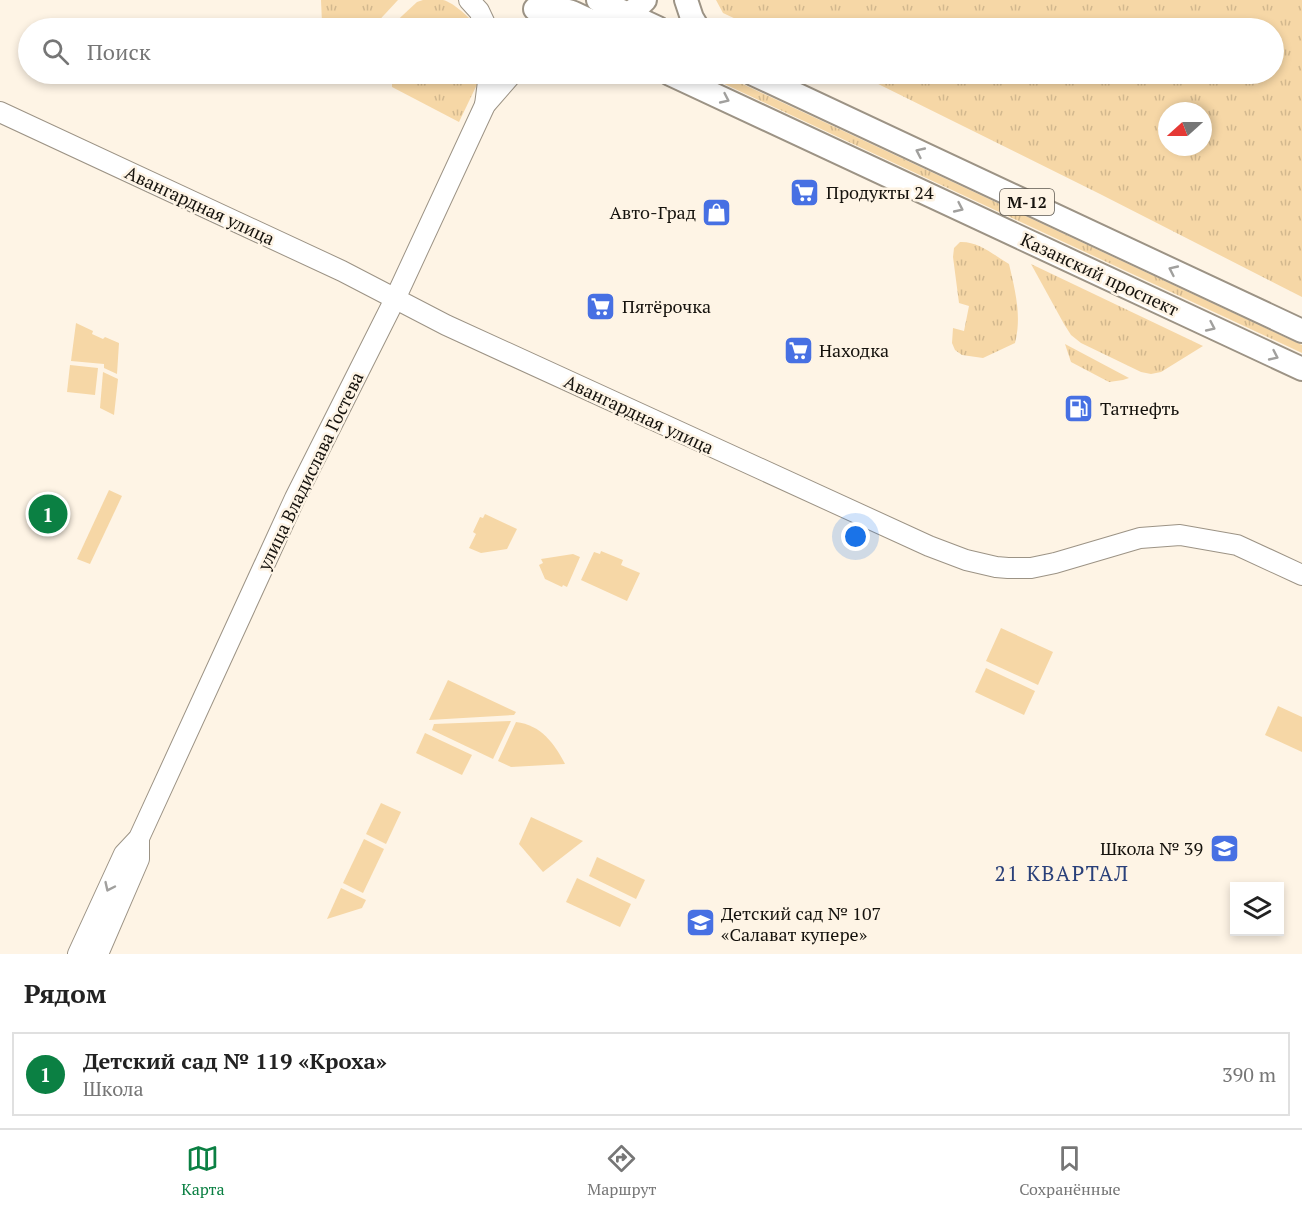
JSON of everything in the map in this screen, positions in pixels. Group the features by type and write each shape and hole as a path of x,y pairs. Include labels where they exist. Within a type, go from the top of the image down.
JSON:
{"main road":[{"path":"598,0 637,18"},
{"path":"620,18 645,0"},
{"path":"686,0 692,18"},
{"path":"525,4 567,11 584,18"},
{"path":"525,4 555,18"},
{"name":"Казанский проспект","path":"693,84 1302,369"},
{"name":"Казанский проспект","path":"774,84 1302,331"}],"street":[{"path":"470,0 483,18"},
{"name":"улица Владислава Гостева","path":"485,105 488,84"},
{"name":"улица Владислава Гостева","path":"78,954 124,854 139,838 291,507 395,299 485,105 503,84"},
{"name":"Авангардная улица","path":"0,112 342,272 446,325 898,533 966,560 1008,568 1031,568 1140,538 1180,535 1237,545 1302,575"},
{"name":"улица Владислава Гостева","path":"98,954 139,859 139,838"}],"green space":[{"path":"321,0 398,0 381,18 322,18"},
{"path":"716,0 1302,0 1302,297 878,84 1284,84 1284,18 734,18 723,13"},
{"path":"447,1 468,18 400,18 417,2"},
{"path":"392,84 477,84 459,122 392,87"},
{"path":"724,84 742,84 1302,345 1302,353"},
{"path":"960,242 979,246 1009,264 1017,303 1018,323 1015,343 983,358 962,355 955,350 952,343 953,328 964,331 969,306 959,303 953,257 954,248"},
{"path":"1031,264 1203,346 1161,372 1151,374 1141,372 1081,343 1071,335"},
{"path":"76,323 93,331 92,334 119,343 117,374 104,368 104,364 71,361"},
{"path":"1065,344 1129,378 1109,382 1071,362"},
{"path":"70,365 98,368 95,395 67,392"},
{"path":"103,372 118,379 114,415 100,408"},
{"path":"109,490 122,496 90,564 77,559"},
{"path":"485,514 517,529 507,549 481,553 469,548 476,534 473,532 480,517 483,518"},
{"path":"601,551 623,560 621,565 640,573 627,601 581,580 594,552 600,554"},
{"path":"573,554 580,557 567,587 545,579 539,565 543,563 541,559"},
{"path":"1001,628 1053,652 1038,685 986,661"},
{"path":"986,668 1035,691 1024,715 975,692"},
{"path":"448,680 516,712 514,715 429,720"},
{"path":"1278,706 1302,717 1302,752 1265,735"},
{"path":"511,721 493,759 432,730 434,724"},
{"path":"516,722 533,727 546,736 565,764 511,767 498,761"},
{"path":"425,733 472,755 462,775 416,753"},
{"path":"381,803 401,812 386,844 366,834"},
{"path":"531,817 583,841 543,872 519,844"},
{"path":"364,839 384,849 363,893 343,883"},
{"path":"597,857 645,880 636,899 589,876"},
{"path":"577,878 631,904 620,927 566,902"},
{"path":"341,888 366,900 362,908 327,919"}],"place":[{"name":"Продукты 24","path":"805,192"},
{"name":"Авто-Град","path":"717,212"},
{"name":"Пятёрочка","path":"601,306"},
{"name":"Находка","path":"798,350"},
{"name":"Татнефть","path":"1079,408"},
{"name":"Детский сад № 119 «Кроха»","path":"48,514"},
{"name":"Школа № 39","path":"1224,848"},
{"name":"Детский сад № 107 «Салават купере»","path":"700,923"}],"district":[{"name":"21 КВАРТАЛ","path":"1062,873"}]}
